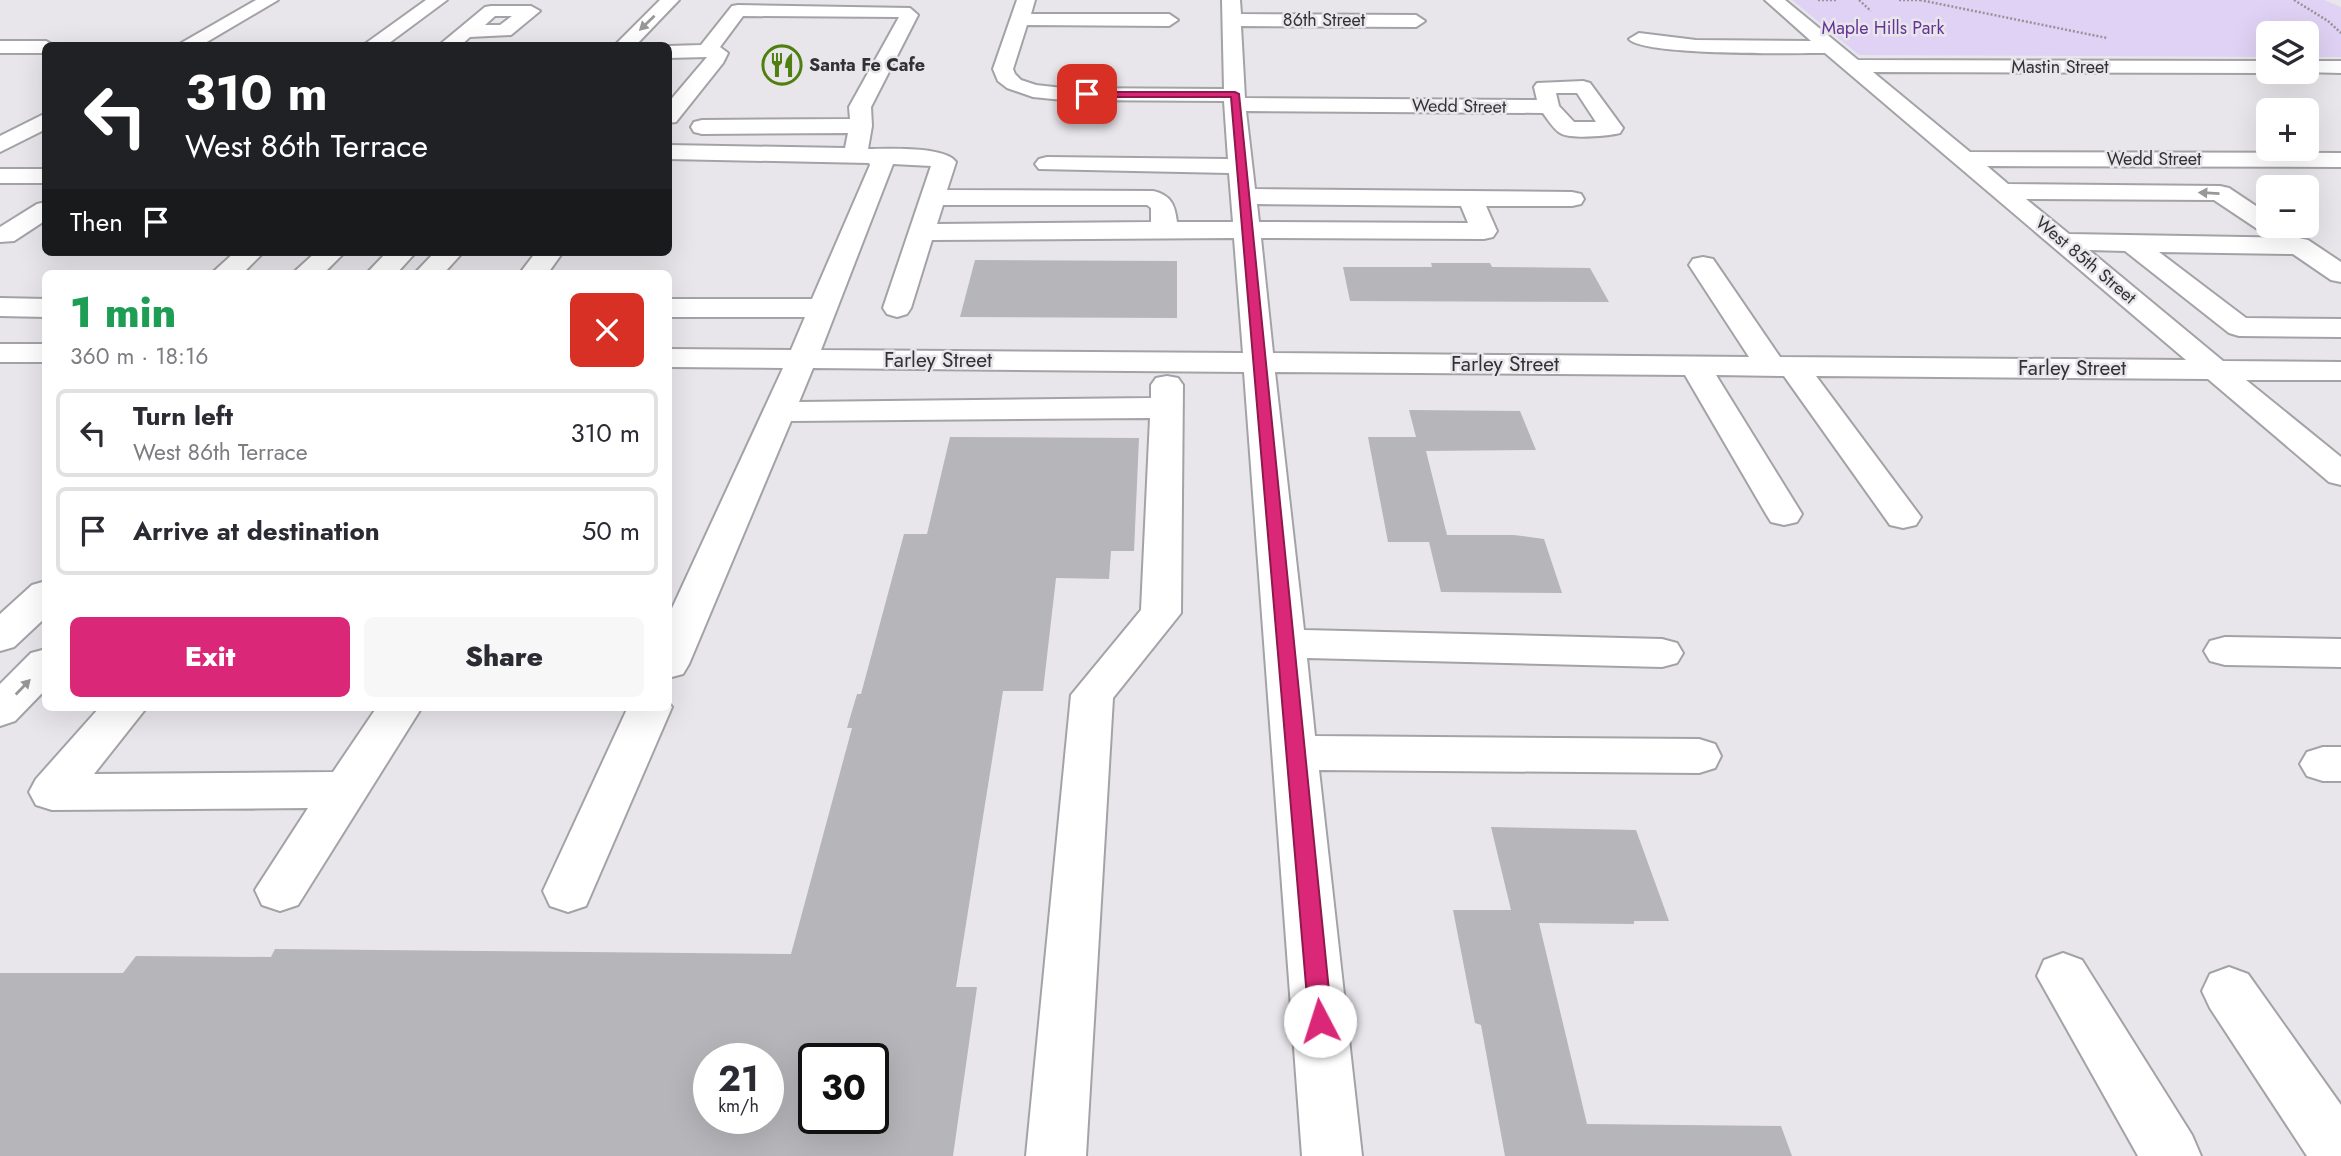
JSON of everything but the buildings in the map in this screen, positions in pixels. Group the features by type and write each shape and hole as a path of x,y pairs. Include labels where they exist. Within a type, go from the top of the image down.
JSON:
{"street":[{"path":"192,42 269,0"},
{"path":"376,42 438,0"},
{"name":"West 85th Street","path":"1774,0 2341,475"},
{"path":"628,42 678,5"},
{"path":"652,42 678,5"},
{"path":"1023,9 1169,20"},
{"name":"Wedd Street","path":"1023,9 1003,69 1005,77 1014,84 1033,91 1369,105 1549,107"},
{"path":"707,51 738,10 904,12 909,15 860,107 866,155"},
{"path":"1231,10 1235,99 1332,1156"},
{"name":"86th Street","path":"1231,10 1416,21"},
{"path":"452,42 466,31"},
{"path":"1639,39 1696,46 1830,47"},
{"path":"0,47 42,47"},
{"path":"672,52 718,53 716,59 672,112"},
{"name":"Mastin Street","path":"1853,66 2256,67"},
{"path":"2319,67 2341,67"},
{"path":"1361,80 1376,132"},
{"path":"0,145 42,122"},
{"path":"672,127 861,126"},
{"path":"672,152 866,155 930,158 944,162 897,308"},
{"path":"672,655 802,359 882,164 866,155"},
{"name":"Wedd Street","path":"1966,159 2341,160"},
{"path":"1047,164 1244,197 1484,231 1470,199"},
{"path":"0,176 42,176"},
{"path":"2005,191 2220,193 2256,217"},
{"path":"2153,192 2226,245"},
{"path":"933,197 1153,198 1163,206 1165,230"},
{"path":"922,232 1165,230 1244,197 1572,200"},
{"path":"5,235 42,212"},
{"path":"2287,238 2341,274"},
{"path":"2065,242 2299,246"},
{"path":"2132,243 2239,327 2341,328"},
{"path":"230,270 246,256"},
{"path":"311,270 327,256"},
{"path":"384,270 399,256"},
{"path":"432,270 446,256"},
{"path":"536,270 548,256"},
{"path":"1703,265 1903,517"},
{"path":"0,307 42,307"},
{"path":"672,308 823,307"},
{"path":"0,353 42,353"},
{"name":"Farley Street","path":"672,358 2341,371"},
{"path":"1056,1156 1092,695 1161,613 1168,361"},
{"path":"1694,365 1784,514"},
{"path":"779,412 1167,408"},
{"path":"0,637 42,598"},
{"path":"1286,644 1662,653"},
{"path":"2225,651 2341,653"},
{"path":"0,710 42,667"},
{"path":"122,711 52,792 345,790"},
{"path":"280,890 397,711"},
{"path":"568,891 648,711"},
{"path":"1296,752 1699,757"},
{"path":"2063,976 2171,1156"},
{"path":"2229,991 2341,1155"}],"path":[{"path":"1859,0 1871,11"},
{"path":"1899,0 1920,0 2110,39"},
{"path":"2294,0 2328,21 2341,33"},
{"path":"1956,8 1969,5"},
{"path":"1956,8 1966,13"}],"green space":[{"name":"Maple Hills Park","path":"1792,0 2324,0 2341,7 2341,57 2319,57 2319,21 2256,21 2256,57 1859,55"}],"place":[{"name":"Santa Fe Cafe","path":"782,65"}],"route":[{"path":"1087,94 1235,94 1320,1021"}]}
